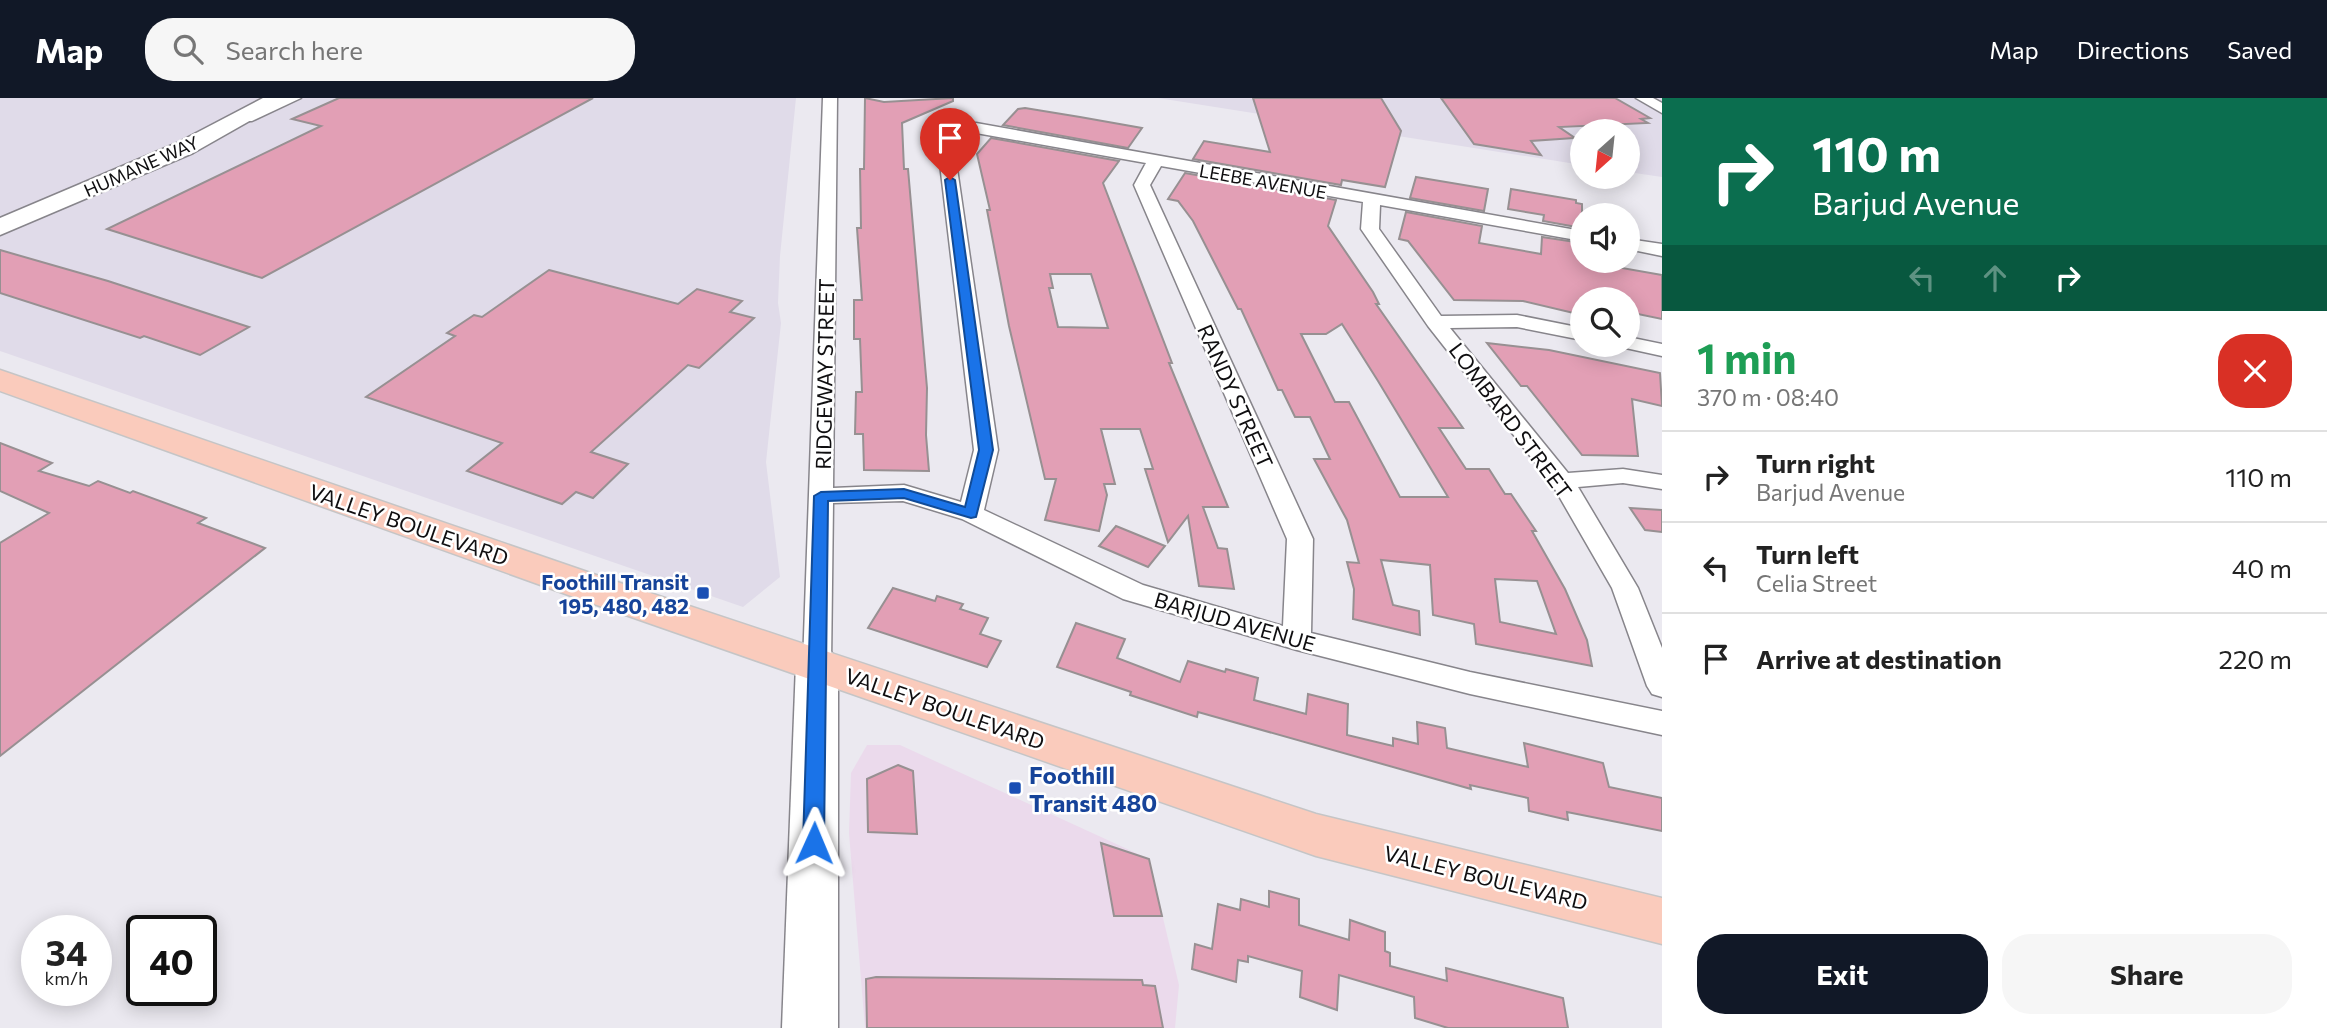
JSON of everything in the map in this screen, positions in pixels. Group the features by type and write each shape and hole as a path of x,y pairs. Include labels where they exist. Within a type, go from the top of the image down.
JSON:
{"main road":[{"name":"VALLEY BOULEVARD","path":"0,380 1316,835 1662,922"}],"street":[{"name":"HUMANE WAY","path":"0,227 185,148 243,120 279,98"},
{"path":"243,120 293,98"},
{"name":"RIDGEWAY STREET","path":"810,1028 830,98"},
{"path":"1643,98 1662,109"},
{"name":"LEEBE AVENUE","path":"971,513 986,450 944,130 976,128 1570,234"},
{"name":"RANDY STREET","path":"1155,162 1142,185 1300,539 1297,639"},
{"name":"LOMBARD STREET","path":"1372,200 1370,229 1435,321 1562,481 1625,588 1662,686"},
{"path":"1640,246 1662,250"},
{"path":"1435,321 1517,321 1570,332"},
{"path":"1640,345 1662,350"},
{"path":"1562,481 1623,476 1662,482"},
{"name":"BARJUD AVENUE","path":"821,496 904,493 971,513 1133,592 1297,639 1470,683 1662,723"}],"shaded area":[{"path":"0,98 796,98 780,256 778,303 781,323 766,462 780,577 743,607 0,351"},
{"path":"1158,98 1662,98 1662,177 1640,174 1640,119 1570,119 1570,163"},
{"path":"867,745 900,745 1149,859 1179,985 1175,1028 865,1028 849,833 851,773"}],"building":[{"path":"339,98 593,98 262,278 107,229 321,126 292,119"},
{"path":"865,98 884,102 953,98 953,101 902,123 904,169 908,169 927,388 926,435 929,471 864,470 863,434 855,434 856,392 862,392 860,339 854,339 854,300 862,300 857,228 861,228 860,169 864,169"},
{"path":"1253,98 1381,98 1401,131 1385,187 1342,180 1341,185 1193,159 1204,141 1270,152"},
{"path":"1441,98 1615,98 1650,118 1641,119 1648,123 1640,123 1640,119 1570,119 1570,127 1559,127 1570,135 1570,138 1531,141 1541,155 1474,144"},
{"path":"1018,109 1142,128 1128,148 1003,125"},
{"path":"991,138 1119,161 1103,183 1172,363 1169,363 1228,507 1203,507 1218,548 1227,549 1234,589 1199,586 1188,516 1168,542 1145,469 1153,469 1140,429 1101,429 1115,484 1104,484 1107,495 1099,531 1045,520 1056,479 1045,479 1009,326 987,210 990,210 977,154","holes":["1050,274 1091,274 1108,328 1058,327 1049,288 1053,288"]},
{"path":"1185,173 1336,200 1328,226 1373,292 1379,304 1376,304 1463,428 1439,428 1466,469 1489,469 1505,494 1511,494 1536,531 1532,531 1565,589 1587,640 1592,666 1476,644 1474,624 1433,615 1430,565 1381,560 1393,605 1419,611 1420,635 1353,619 1354,589 1347,562 1359,563 1347,520 1314,459 1330,459 1310,417 1295,417 1282,390 1278,390 1241,309 1238,309 1193,221 1178,201 1168,199","holes":["1342,324 1378,381 1448,497 1400,497 1349,402 1335,402 1301,334 1326,334","1495,579 1537,581 1556,634 1500,622"]},
{"path":"1416,177 1488,189 1484,211 1410,198"},
{"path":"1511,189 1576,200 1576,203 1570,203 1570,226 1543,221 1544,215 1508,209"},
{"path":"1406,212 1482,226 1479,243 1541,254 1542,237 1570,241 1570,273 1640,271 1662,275 1662,319 1640,314 1640,287 1570,287 1570,312 1523,301 1454,300 1408,241 1399,239"},
{"path":"0,250 108,281 249,327 200,355 144,336 140,338 0,293"},
{"path":"549,270 678,304 697,289 742,301 730,312 754,318 699,368 688,365 591,452 628,464 593,498 576,492 562,504 467,471 502,443 366,397 455,336 447,333 474,315 482,317"},
{"path":"1487,343 1549,350 1570,354 1570,357 1583,357 1660,373 1662,406 1632,399 1638,456 1582,455 1527,386 1521,386"},
{"path":"0,443 52,463 39,471 89,486 98,481 130,493 133,491 206,518 198,523 265,548 0,756 0,543 49,513 0,491"},
{"path":"1630,508 1662,510 1662,532 1645,530"},
{"path":"1116,526 1165,546 1148,567 1099,546"},
{"path":"893,588 935,601 937,596 963,604 960,609 988,618 980,634 1001,641 987,667 868,628"},
{"path":"1076,623 1125,639 1117,658 1180,682 1188,661 1258,678 1254,700 1306,714 1308,694 1348,704 1347,735 1393,746 1393,738 1418,744 1417,722 1445,728 1447,748 1528,767 1524,743 1603,763 1609,787 1662,798 1662,831 1567,812 1568,820 1529,811 1528,798 1470,785 1471,789 1198,712 1197,717 1130,695 1131,692 1057,667"},
{"path":"898,765 913,771 917,834 868,832 867,779"},
{"path":"1101,843 1149,859 1162,916 1114,916"},
{"path":"1269,891 1299,899 1299,925 1349,940 1350,920 1385,932 1385,951 1390,953 1390,966 1447,981 1446,968 1563,998 1568,1028 1448,1028 1415,1018 1414,997 1339,975 1337,1010 1300,997 1302,971 1248,956 1248,962 1238,960 1236,982 1192,969 1195,944 1212,949 1218,904 1240,910 1241,899 1269,907"},
{"path":"866,979 1142,980 1143,985 1155,986 1163,1028 867,1028"}],"place":[{"name":"Foothill Transit 195, 480, 482","path":"703,593"},
{"name":"Foothill Transit 480","path":"1015,788"}],"route":[{"path":"814,843 821,496 904,493 971,513 986,450 950,180"}]}
